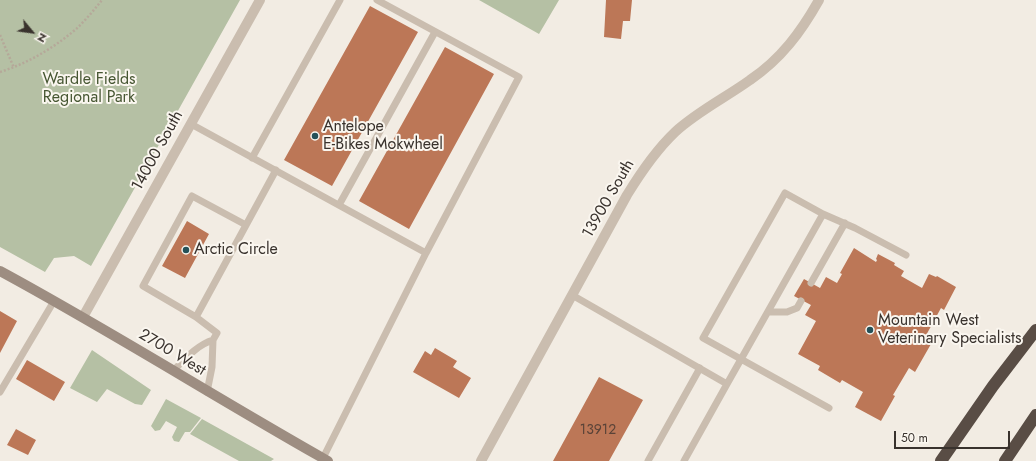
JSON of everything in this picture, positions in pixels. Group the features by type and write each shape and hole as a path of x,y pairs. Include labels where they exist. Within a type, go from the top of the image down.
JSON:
{"highway":[{"path":"941,461 993,386 1036,330"},
{"path":"1005,461 1036,415"}],"main road":[{"name":"2700 West","path":"0,271 83,317 207,392 325,460"}],"street":[{"name":"14000 South","path":"83,317 260,0"},
{"name":"13900 South","path":"481,461 630,189 641,172 658,150 689,120 749,81 774,61 796,38 819,0"}],"lane":[{"path":"252,158 340,0"},
{"path":"325,460 426,253 520,77 376,0"},
{"path":"339,205 435,32"},
{"path":"191,124 426,253"},
{"path":"196,317 276,170"},
{"path":"829,408 703,338 785,193 823,214 845,223 906,255"},
{"path":"207,392 212,367 213,340 217,333 196,317 143,286 192,196 246,225"},
{"path":"684,461 823,214"},
{"path":"811,283 845,223"},
{"path":"572,295 727,384"},
{"path":"768,312 787,312 797,308 801,300"},
{"path":"0,392 54,301"},
{"path":"173,371 190,354 204,343 213,340"},
{"path":"648,461 700,368"}],"path":[{"path":"0,72 14,68 41,55 76,29 102,0"},
{"path":"0,35 14,68"}],"green space":[{"name":"Wardle Fields Regional Park","path":"0,0 240,0 91,266 74,256 54,258 45,272 0,247"},
{"path":"479,0 559,0 539,34"},
{"path":"92,350 151,390 142,405 135,404 107,389 97,402 70,388"},
{"path":"166,399 201,418 190,432 185,432 179,442 174,441 172,437 177,427 166,421 160,430 155,431 151,426"},
{"path":"202,419 274,459 271,461 239,461 190,434"}],"building":[{"path":"606,0 632,0 630,21 623,21 621,39 604,37"},
{"path":"370,6 418,32 332,186 284,160"},
{"path":"445,47 494,74 409,229 359,201"},
{"name":"Arctic Circle","path":"187,221 209,234 185,278 162,266"},
{"name":"Mountain West Veterinary Specialists","path":"854,248 876,262 878,254 895,263 894,265 904,271 901,276 922,288 929,274 936,277 937,276 956,287 944,310 941,308 924,339 931,344 915,372 909,368 893,395 895,396 881,421 855,407 863,392 842,380 840,383 818,370 820,366 798,354 816,321 805,315 811,305 794,296 804,279 820,288 826,277 837,283 842,274 840,273"},
{"path":"0,311 17,321 0,353"},
{"path":"435,348 457,361 453,367 471,378 459,398 413,372 425,351 431,355"},
{"path":"27,360 65,382 54,401 16,379"},
{"path":"599,377 643,400 609,461 553,461"},
{"path":"16,429 36,440 28,455 7,445"}],"place":[{"name":"Antelope E-Bikes Mokwheel","path":"315,136"},
{"name":"Arctic Circle","path":"186,250"},
{"name":"Mountain West Veterinary Specialists","path":"870,330"}]}
